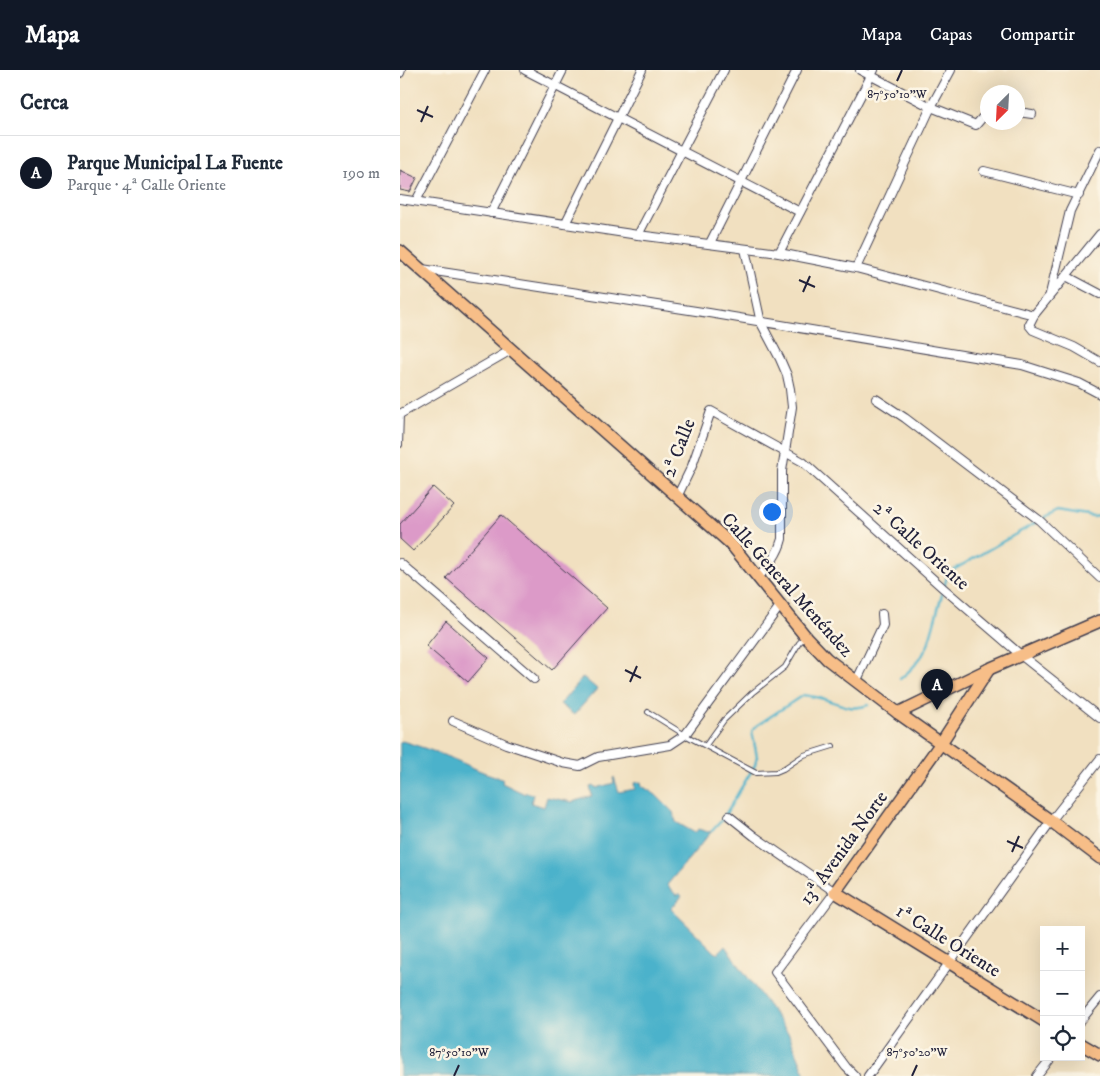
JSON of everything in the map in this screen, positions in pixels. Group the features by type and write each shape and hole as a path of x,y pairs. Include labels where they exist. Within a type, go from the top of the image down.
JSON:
{"main road":[{"name":"Calle General Menéndez","path":"400,251 731,544 780,606 827,659 898,713 1100,858"},
{"path":"898,713 989,669 1100,621"},
{"name":"13ª Avenida Norte","path":"835,892 941,743 989,669"},
{"name":"1ª Calle Oriente","path":"835,892 1040,1018"},
{"path":"1085,1046 1100,1055"}],"street":[{"path":"416,201 485,70"},
{"path":"526,70 800,212"},
{"path":"491,213 563,70"},
{"path":"565,224 642,70"},
{"path":"638,235 724,70"},
{"path":"710,244 798,70"},
{"path":"860,70 872,73 931,107 976,125 980,120"},
{"path":"856,268 950,70"},
{"path":"779,253 872,73"},
{"path":"1025,113 1032,114"},
{"path":"1049,296 1070,211 1080,195 1100,150"},
{"path":"984,170 1080,195"},
{"path":"400,199 638,235 779,253 856,268 1034,315"},
{"path":"1100,234 1034,315 1029,325 1033,330 1074,347 1100,362"},
{"path":"745,249 763,330 780,359 790,389 792,407 782,471 782,539 780,549 758,578"},
{"path":"420,268 1022,365 1078,383 1100,394"},
{"path":"1066,276 1100,294"},
{"path":"400,414 511,350"},
{"path":"876,399 906,418 1039,520 1100,578"},
{"name":"2ª Calle Oriente","path":"711,410 803,462 942,588 1022,656 1100,718"},
{"name":"2ª Calle","path":"677,496 692,466 711,410"},
{"path":"400,562 534,679"},
{"path":"452,721 506,744 563,764 580,766 598,757 670,745 685,735 780,606"},
{"path":"856,682 883,624 882,614"},
{"path":"868,1076 1051,821 1100,759"},
{"path":"729,816 754,836 835,892"},
{"name":"13ª Avenida Norte","path":"835,892 775,972 846,1067 855,1076"},
{"path":"1084,1016 1100,997"},
{"path":"1037,1076 1049,1061"}],"lane":[{"path":"400,414 400,445"},
{"path":"706,745 724,720 752,693 785,667 799,643 806,637"},
{"path":"648,712 685,735 756,773 776,772 804,755 833,746"}],"water":[{"path":"583,677 597,689 574,715 560,704"},
{"path":"402,741 441,754 497,777 503,780 502,783 525,794 526,792 533,794 531,803 544,807 547,797 572,802 592,796 590,787 595,786 596,788 614,783 614,777 619,792 635,789 634,783 641,782 642,786 656,795 673,812 676,822 695,833 698,829 708,832 712,831 667,885 677,896 679,893 682,896 671,909 717,954 725,946 789,1034 805,1073 804,1076 400,1076 400,743"}],"building":[{"path":"400,170 417,178 410,192 400,190"},
{"path":"433,487 454,506 413,551 400,539 400,524"},
{"path":"501,515 607,608 552,670 446,578"},
{"path":"446,621 489,658 468,682 426,646"}],"waterway":[{"path":"1042,519 1058,511 1093,517 1100,516"},
{"path":"900,679 916,664 928,645 948,573 1037,522"},
{"path":"712,831 722,820 755,765 757,757 752,731 756,726 803,695 856,708 868,705"}],"place":[{"name":"Parque Municipal La Fuente","path":"937,710"}]}
